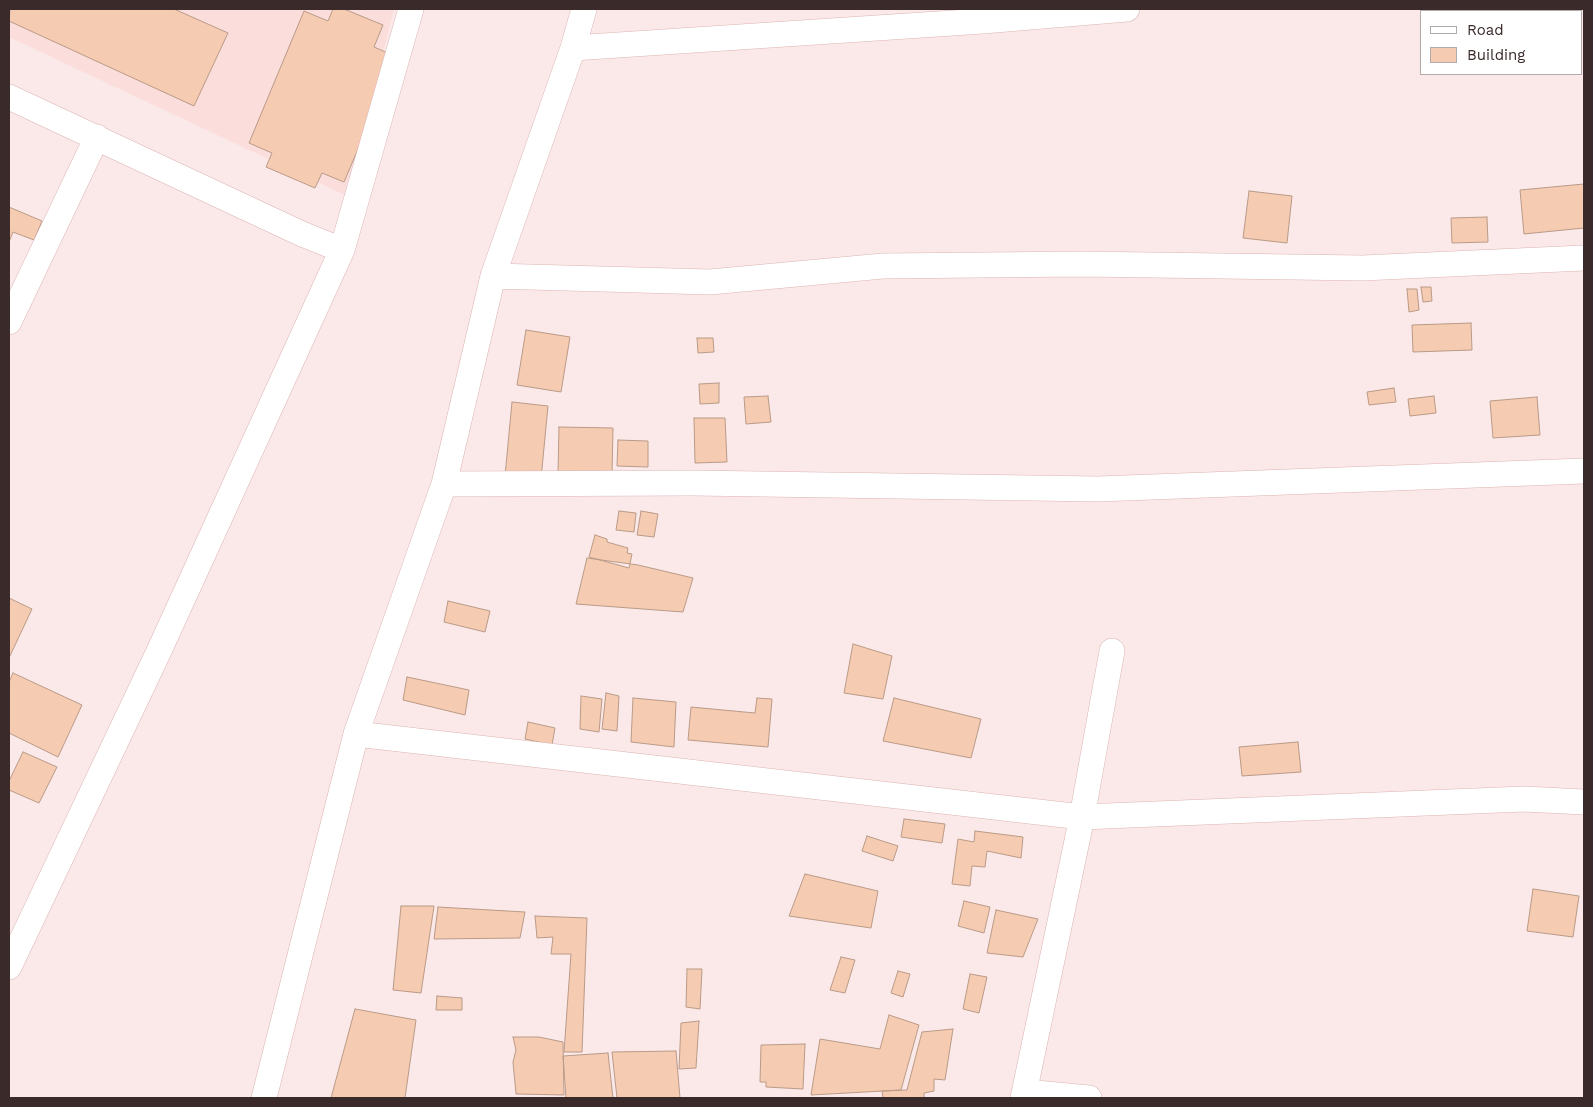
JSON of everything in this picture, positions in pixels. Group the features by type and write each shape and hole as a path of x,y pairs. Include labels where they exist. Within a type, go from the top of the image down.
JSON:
{"street":[{"path":"9,967 159,652 342,250 411,9"},
{"path":"264,1098 356,734 444,484 493,276 573,48 584,9"},
{"path":"573,48 983,21 1127,9"},
{"path":"9,97 293,230 342,250"},
{"path":"9,322 97,137"},
{"path":"493,276 710,282 883,266 1082,264 1362,268 1584,258"},
{"path":"444,484 694,483 1098,489 1584,471"},
{"path":"1089,1098 1024,1095 1082,817 1112,651"},
{"path":"356,734 1082,817 1524,799 1584,802"}],"shaded area":[{"path":"9,9 394,9 347,196 9,37"}],"building":[{"path":"10,9 174,9 228,33 194,106 9,21"},
{"path":"333,9 344,9 383,25 374,47 397,57 344,182 322,173 315,188 266,167 272,153 249,143 304,11 328,21"},
{"path":"1584,184 1584,228 1524,234 1520,190"},
{"path":"1249,191 1292,196 1287,243 1243,238"},
{"path":"9,207 42,221 34,240 13,232 9,242"},
{"path":"1487,217 1488,242 1452,243 1451,218"},
{"path":"1421,287 1431,287 1432,301 1423,302"},
{"path":"1407,289 1417,289 1419,310 1409,312"},
{"path":"1471,323 1472,350 1413,352 1412,325"},
{"path":"526,330 570,337 561,392 517,385"},
{"path":"697,338 713,338 714,352 698,353"},
{"path":"719,383 719,403 700,404 699,384"},
{"path":"1394,388 1396,402 1369,405 1367,392"},
{"path":"768,396 771,422 746,424 744,397"},
{"path":"1434,396 1436,413 1410,416 1408,399"},
{"path":"1537,397 1540,435 1493,438 1490,401"},
{"path":"512,402 548,406 541,479 505,476"},
{"path":"694,418 725,418 727,462 695,463"},
{"path":"559,427 613,428 612,474 558,473"},
{"path":"618,440 648,441 648,467 617,466"},
{"path":"619,511 636,513 634,532 616,530"},
{"path":"641,511 658,514 654,537 637,535"},
{"path":"595,535 607,539 607,542 628,548 627,553 632,554 629,568 589,557"},
{"path":"587,558 638,565 693,578 683,612 576,604"},
{"path":"9,598 32,609 9,658"},
{"path":"448,601 490,611 485,632 444,622"},
{"path":"853,644 892,656 883,699 844,693"},
{"path":"13,673 82,705 58,757 9,733 9,682"},
{"path":"407,677 469,690 465,715 403,700"},
{"path":"606,693 619,696 617,731 602,729"},
{"path":"581,696 602,699 599,732 580,729"},
{"path":"633,698 676,702 674,747 631,742"},
{"path":"757,698 772,699 768,747 688,740 691,707 755,713"},
{"path":"894,698 981,719 971,758 883,741"},
{"path":"528,722 555,728 552,745 525,739"},
{"path":"1298,742 1301,772 1242,776 1239,747"},
{"path":"23,752 57,767 39,803 9,790 9,781"},
{"path":"904,819 945,824 942,843 901,837"},
{"path":"975,831 1023,837 1021,858 987,851 985,867 972,866 970,886 952,884 958,839 974,842"},
{"path":"867,836 898,846 893,861 862,851"},
{"path":"805,874 878,891 871,928 789,916"},
{"path":"1533,889 1579,896 1573,937 1527,931"},
{"path":"964,901 990,907 984,933 958,926"},
{"path":"401,906 434,906 421,993 393,990"},
{"path":"438,907 525,912 520,938 434,939"},
{"path":"996,910 1038,919 1023,957 987,953"},
{"path":"535,916 587,918 582,1052 564,1052 571,954 551,954 553,937 537,938"},
{"path":"841,957 855,960 845,993 830,990"},
{"path":"687,969 702,969 700,1009 686,1007"},
{"path":"898,971 910,974 903,997 891,993"},
{"path":"970,974 987,977 979,1013 963,1009"},
{"path":"437,996 462,998 462,1010 436,1010"},
{"path":"355,1009 416,1020 405,1098 331,1098"},
{"path":"889,1015 919,1025 901,1090 811,1095 820,1039 880,1049"},
{"path":"699,1021 696,1068 679,1069 681,1023"},
{"path":"953,1029 945,1080 934,1079 934,1091 924,1093 924,1098 883,1098 882,1091 907,1090 922,1032"},
{"path":"513,1037 539,1037 563,1042 564,1095 516,1094 513,1062 516,1050"},
{"path":"805,1044 803,1089 766,1087 766,1082 760,1082 761,1045"},
{"path":"676,1051 680,1098 617,1098 612,1052"},
{"path":"608,1053 613,1098 566,1098 563,1056"}]}
